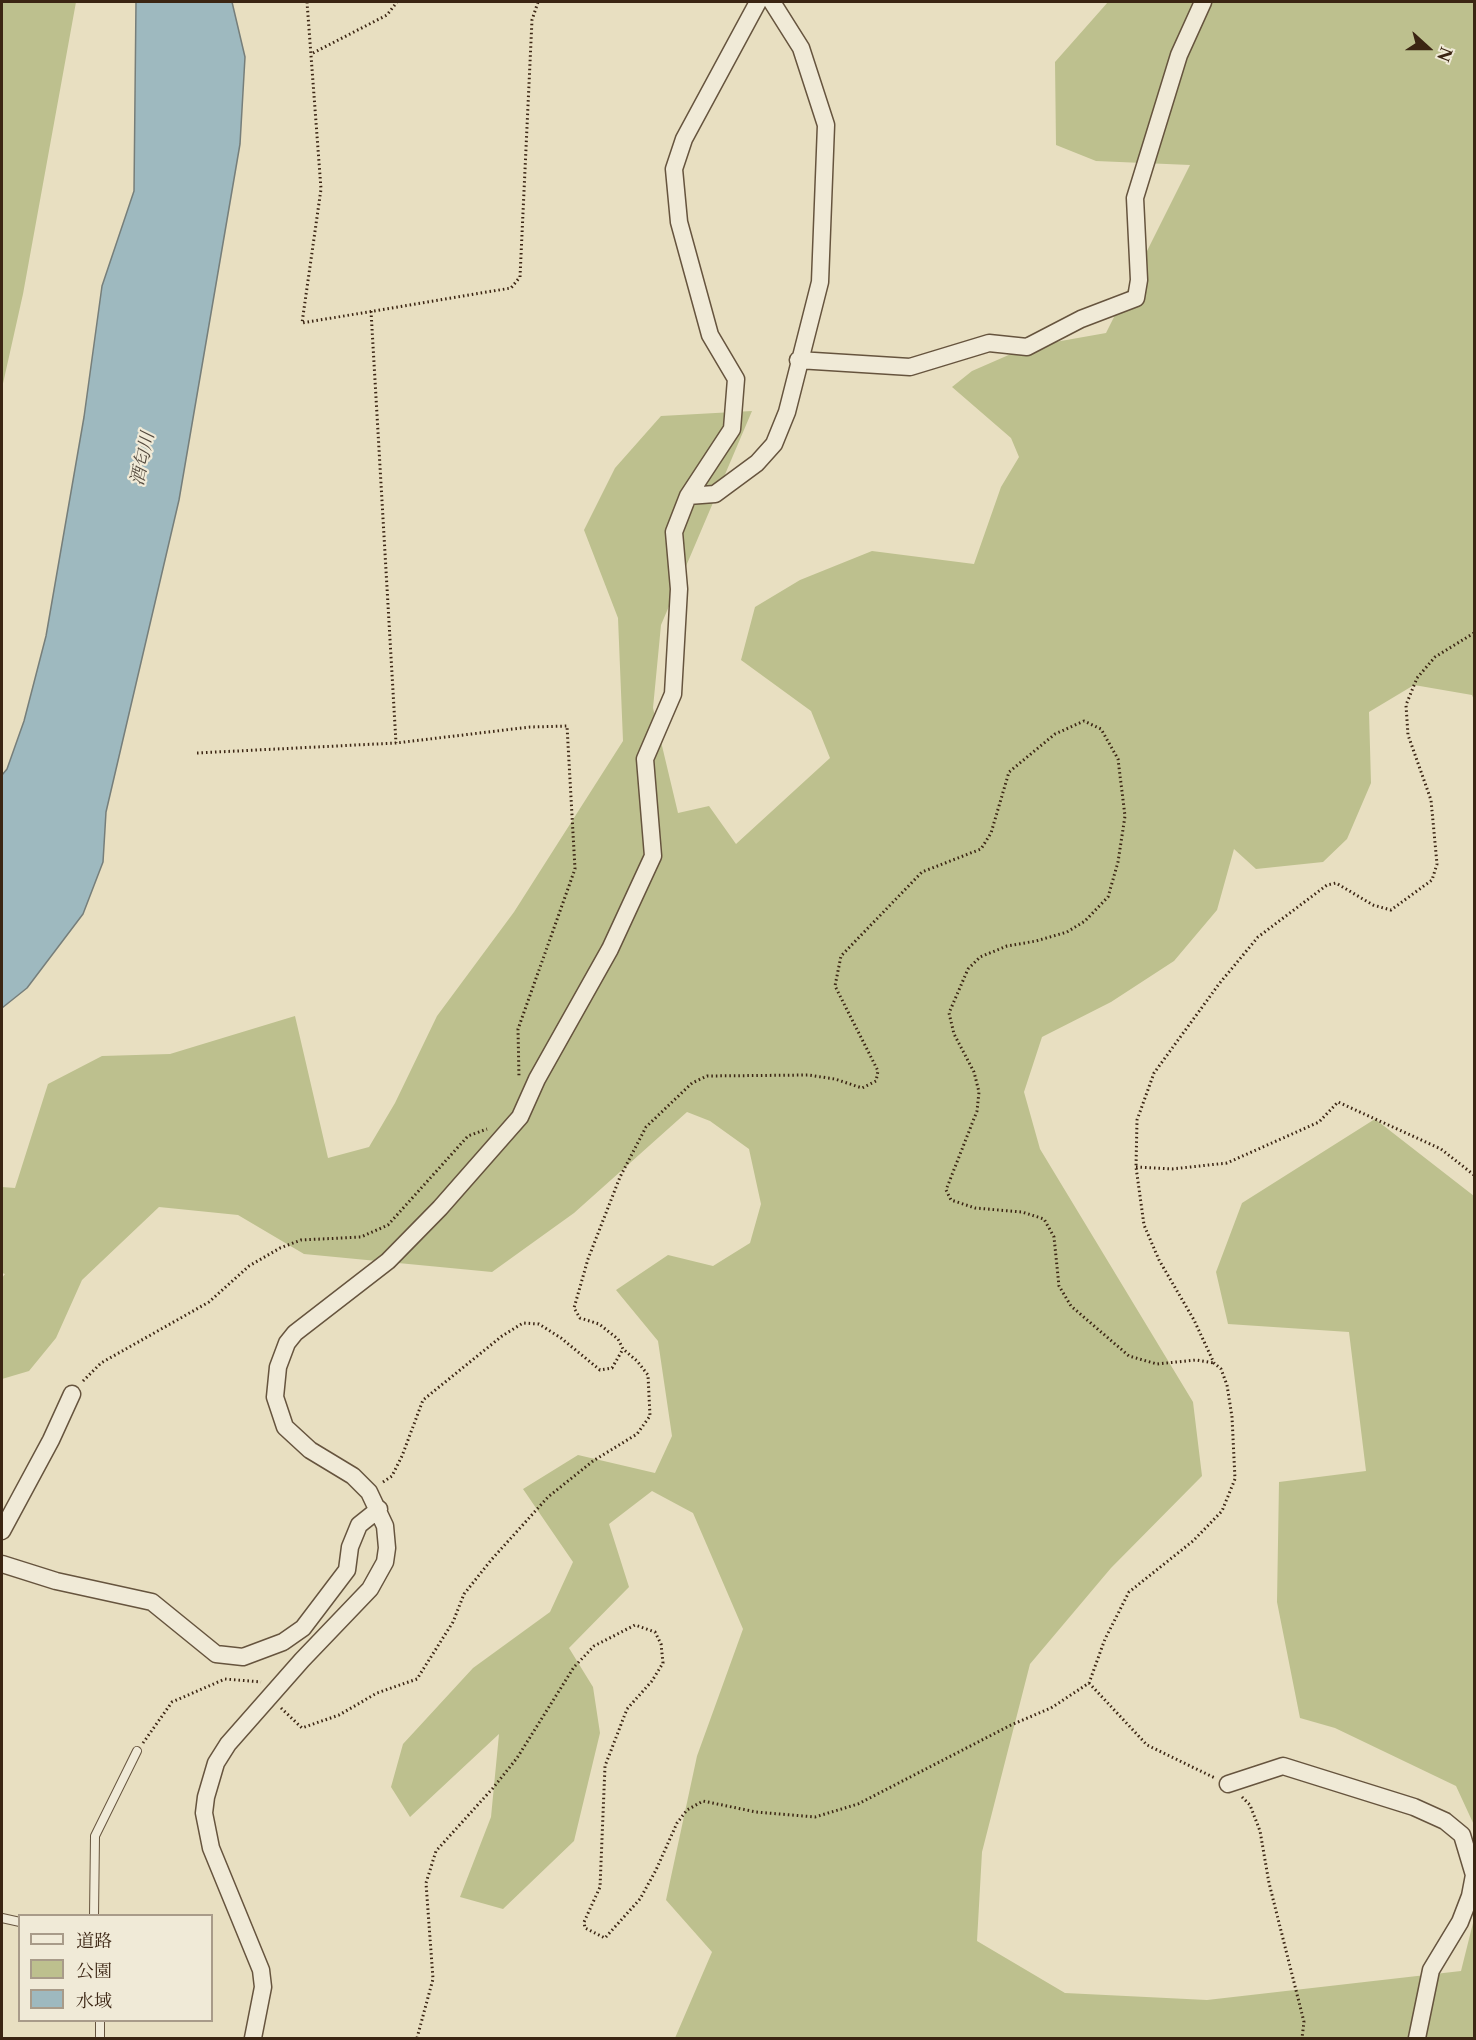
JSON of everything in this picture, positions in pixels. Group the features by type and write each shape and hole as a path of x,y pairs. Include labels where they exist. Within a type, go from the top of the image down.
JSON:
{"street":[{"path":"253,2038 263,1987 261,1970 211,1848 204,1813 211,1781 222,1754 241,1727 370,1589 385,1562 387,1537 379,1509 369,1492 353,1476 310,1450 285,1427 275,1397 281,1354 295,1333 388,1261 440,1208 520,1116 537,1078 610,949 653,856 645,759 673,694 679,589 674,532 688,496 732,429 736,379 710,335 679,222 674,170 684,138 758,2"},
{"path":"688,496 715,494 757,463 774,444 787,412 798,360 820,282 826,125 801,48 772,2"},
{"path":"798,360 910,367 989,343 1027,347 1082,319 1136,298 1139,280 1135,198 1179,55 1203,2"},
{"path":"2,1531 51,1440 72,1394"},
{"path":"2,1564 56,1581 153,1602 216,1654 243,1657 283,1642 303,1628 347,1570 350,1547 359,1525 379,1509"},
{"path":"1228,1784 1282,1766 1414,1807 1445,1821 1462,1835 1474,1875 1470,1896 1461,1922 1431,1970 1417,2038"}],"lane":[{"path":"94,1914 95,1836 138,1750"},
{"path":"2,1918 18,1922"},
{"path":"100,2022 100,2038"}],"path":[{"path":"307,2 313,53 321,189 302,323 511,288 520,277 532,20 538,2"},
{"path":"313,53 387,15 397,2"},
{"path":"371,311 396,743"},
{"path":"417,2038 433,1979 426,1882 436,1851 517,1758 574,1667 594,1646 635,1625 655,1632 661,1644 663,1663 652,1681 627,1709 605,1766 600,1887 584,1922 585,1928 605,1938 640,1899 677,1823 687,1810 703,1801 756,1812 815,1817 867,1800 1011,1725 1051,1708 1089,1683 1105,1639 1129,1592 1193,1541 1222,1511 1235,1479 1232,1418 1227,1386 1221,1369 1214,1363 1194,1320 1159,1260 1144,1225 1136,1167 1137,1120 1154,1073 1219,984 1258,937 1327,885 1336,883 1373,905 1391,910 1432,879 1437,864 1432,832 1431,800 1408,735 1406,705 1417,678 1435,657 1474,633"},
{"path":"286,1700 281,1708 302,1728 339,1715 377,1693 417,1679 453,1622 464,1594 492,1559 548,1497 593,1461 638,1434 650,1416 648,1375 623,1348 618,1339 599,1324 579,1318 574,1308 588,1259 620,1177 646,1127 692,1083 707,1076 808,1075 835,1079 862,1088 876,1081 878,1071 835,986 841,956 922,872 981,849 991,833 1009,772 1055,734 1084,721 1101,729 1118,759 1125,816 1118,862 1108,897 1085,921 1067,932 1007,946 980,957 968,969 949,1013 954,1034 974,1072 979,1092 977,1111 946,1190 951,1200 975,1208 1022,1212 1044,1220 1054,1237 1059,1286 1071,1305 1129,1356 1157,1364 1196,1360 1214,1363"},
{"path":"197,753 396,743 530,727 567,726 575,869 518,1029 519,1082"},
{"path":"1136,1167 1172,1169 1227,1163 1319,1122 1338,1102 1441,1149 1474,1175"},
{"path":"72,1394 101,1363 209,1302 249,1266 280,1248 301,1240 361,1237 388,1225 468,1136 488,1129 504,1135"},
{"path":"369,1492 392,1476 423,1400 502,1336 524,1323 539,1324 561,1338 600,1370 612,1368 623,1348"},
{"path":"138,1750 172,1702 225,1678 280,1683"},
{"path":"1089,1683 1147,1745 1228,1784 1250,1805 1260,1831 1269,1883 1304,2022 1302,2038"}],"green space":[{"path":"2,2 76,2 23,294 2,388"},
{"path":"1108,2 1474,2 1474,700 1472,695 1414,685 1369,712 1371,783 1347,839 1323,862 1256,869 1234,849 1217,910 1174,961 1111,1002 1042,1037 1024,1092 1040,1149 1193,1402 1202,1476 1111,1568 1030,1664 982,1852 977,1941 1065,1993 1207,2000 1461,1971 1474,1919 1474,2038 675,2038 712,1952 666,1900 697,1756 743,1629 693,1513 652,1491 609,1524 629,1587 569,1648 593,1687 600,1733 574,1841 503,1909 460,1897 491,1817 499,1734 410,1817 391,1787 403,1744 473,1668 550,1612 573,1562 523,1489 578,1455 655,1473 672,1436 658,1341 616,1290 668,1255 713,1266 750,1243 761,1204 749,1149 710,1121 687,1112 574,1213 492,1272 304,1254 238,1215 159,1207 82,1280 56,1338 29,1371 2,1379 2,1278 5,1274 2,1273 2,1187 15,1188 48,1084 102,1056 170,1054 295,1016 328,1158 369,1147 395,1103 437,1016 514,912 623,741 618,618 584,530 615,468 661,416 752,411 661,625 653,708 678,813 709,806 736,844 830,758 811,711 741,660 755,607 800,580 872,551 974,564 1001,487 1019,457 1011,438 952,387 972,371 1027,347 1106,333 1190,165 1096,161 1056,145 1055,62"},
{"path":"1375,1119 1474,1196 1474,1825 1456,1786 1335,1728 1300,1718 1277,1602 1279,1482 1366,1471 1349,1332 1228,1324 1216,1272 1242,1203"}],"water":[{"name":"酒匂川","path":"136,2 232,2 245,57 240,144 179,500 106,812 103,862 83,914 27,988 2,1008 2,775 7,769 24,721 46,636 84,417 102,286 134,191"}]}
